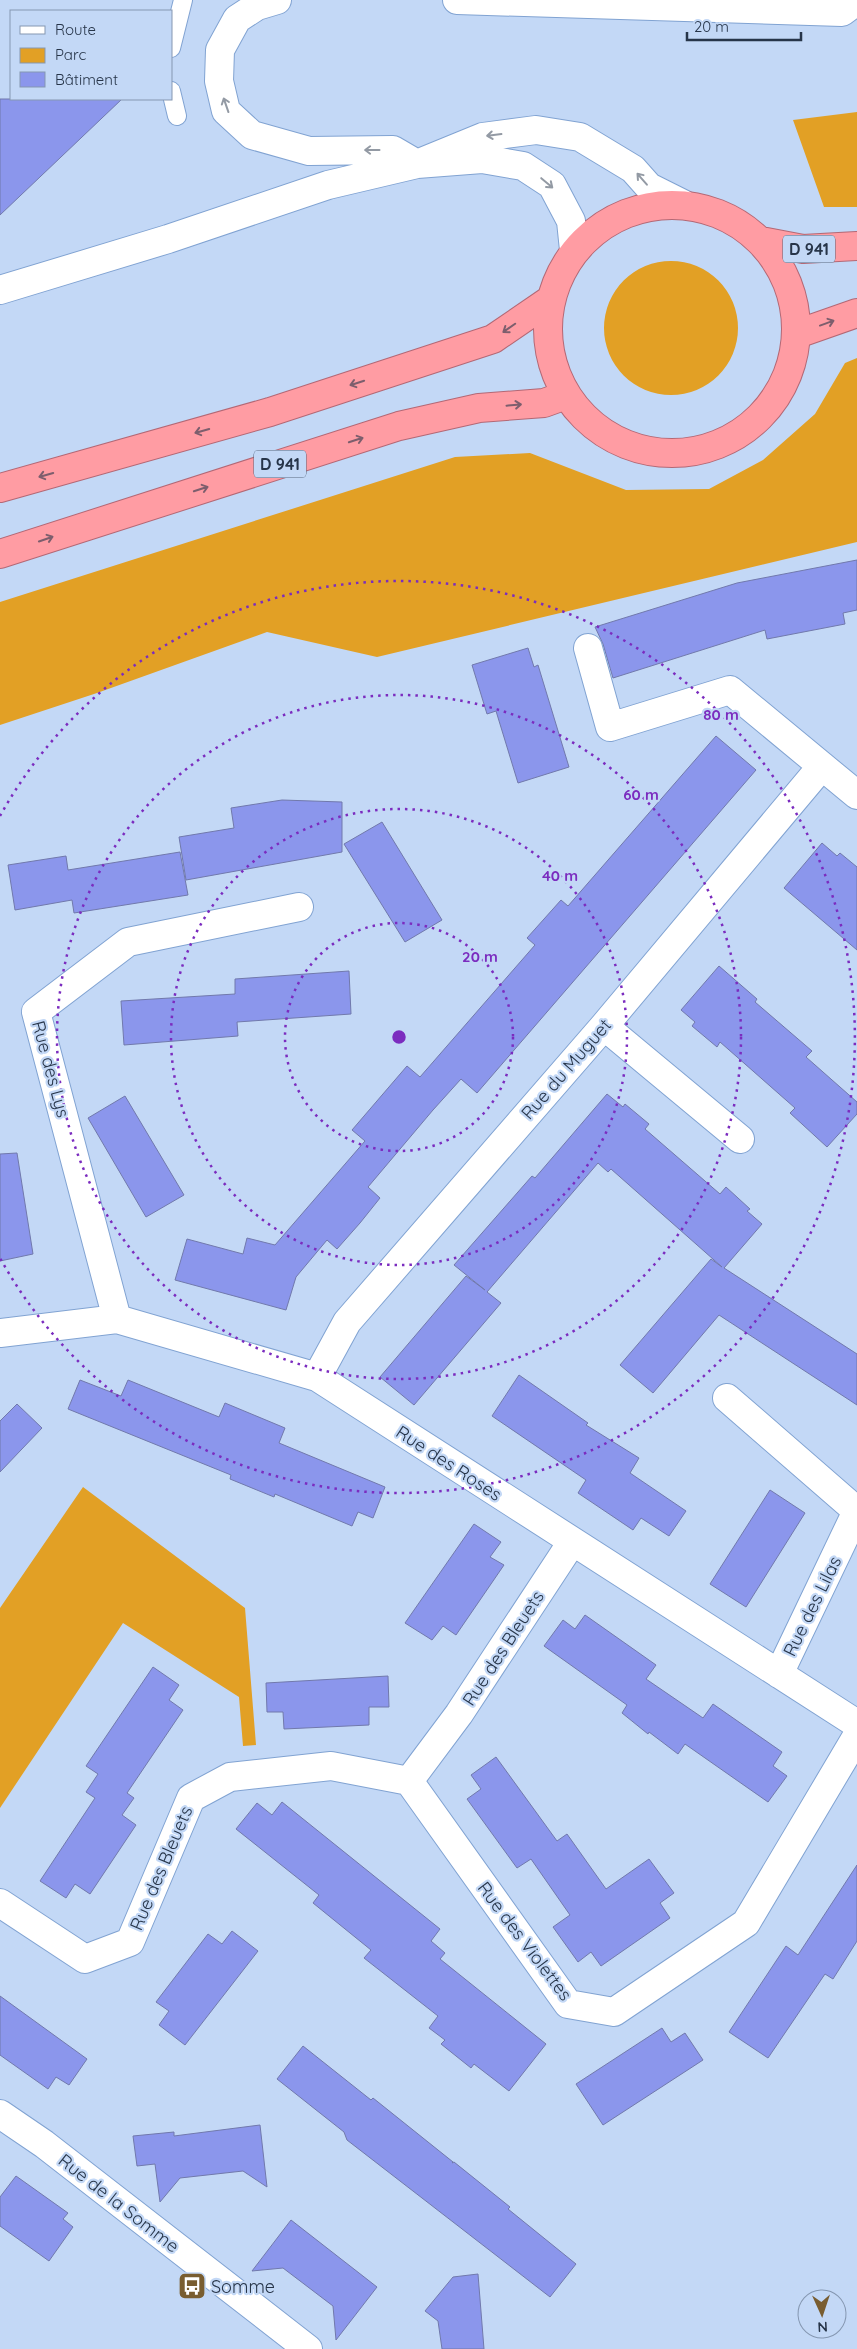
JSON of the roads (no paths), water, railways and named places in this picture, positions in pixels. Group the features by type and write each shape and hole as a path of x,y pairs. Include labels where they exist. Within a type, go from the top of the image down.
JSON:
{"highway":[{"path":"683,204 712,210 738,223 761,242 781,268 793,300 797,334 789,373 769,407 740,434 704,449 664,453 626,445 592,425 566,395 552,365 546,333 550,300 560,274 574,250 605,223 642,208 683,204"},
{"name":"D 941","path":"761,242 803,249 857,246"},
{"path":"0,488 270,412 493,339 550,300"},
{"path":"797,334 857,313"},
{"name":"D 941","path":"0,554 399,426 479,408 544,403 566,395"}],"street":[{"path":"277,0 257,6 237,19 220,50 219,81 226,111 252,135 310,151 393,150 417,164"},
{"path":"456,0 842,12 857,2"},
{"path":"417,164 483,137 536,130 580,137 633,169 649,187 683,204"},
{"path":"0,290 168,239 328,185 417,164 482,159 523,166 552,184 571,221 574,250"},
{"path":"588,648 610,727 730,690 857,794"},
{"name":"Rue du Muguet","path":"317,1377 347,1322 604,1026 822,766"},
{"name":"Rue des Lys","path":"117,1319 36,1012 128,942 299,907"},
{"path":"604,1026 740,1139"},
{"name":"Rue des Roses","path":"0,1333 117,1319 317,1377 857,1724"},
{"name":"Rue des Lilas","path":"726,1398 857,1511 779,1674"},
{"name":"Rue des Bleuets","path":"0,1903 85,1959 130,1942 191,1798 230,1777 331,1766 409,1781 459,1714 572,1542"},
{"name":"Rue des Violettes","path":"409,1781 568,2004 614,2012 746,1923 857,1736"},
{"name":"Rue de la Somme","path":"0,2114 44,2144 308,2349"}],"lane":[{"path":"172,44 183,0"},
{"path":"172,95 177,116"}],"place":[{"name":"Somme","path":"192,2286"}]}
